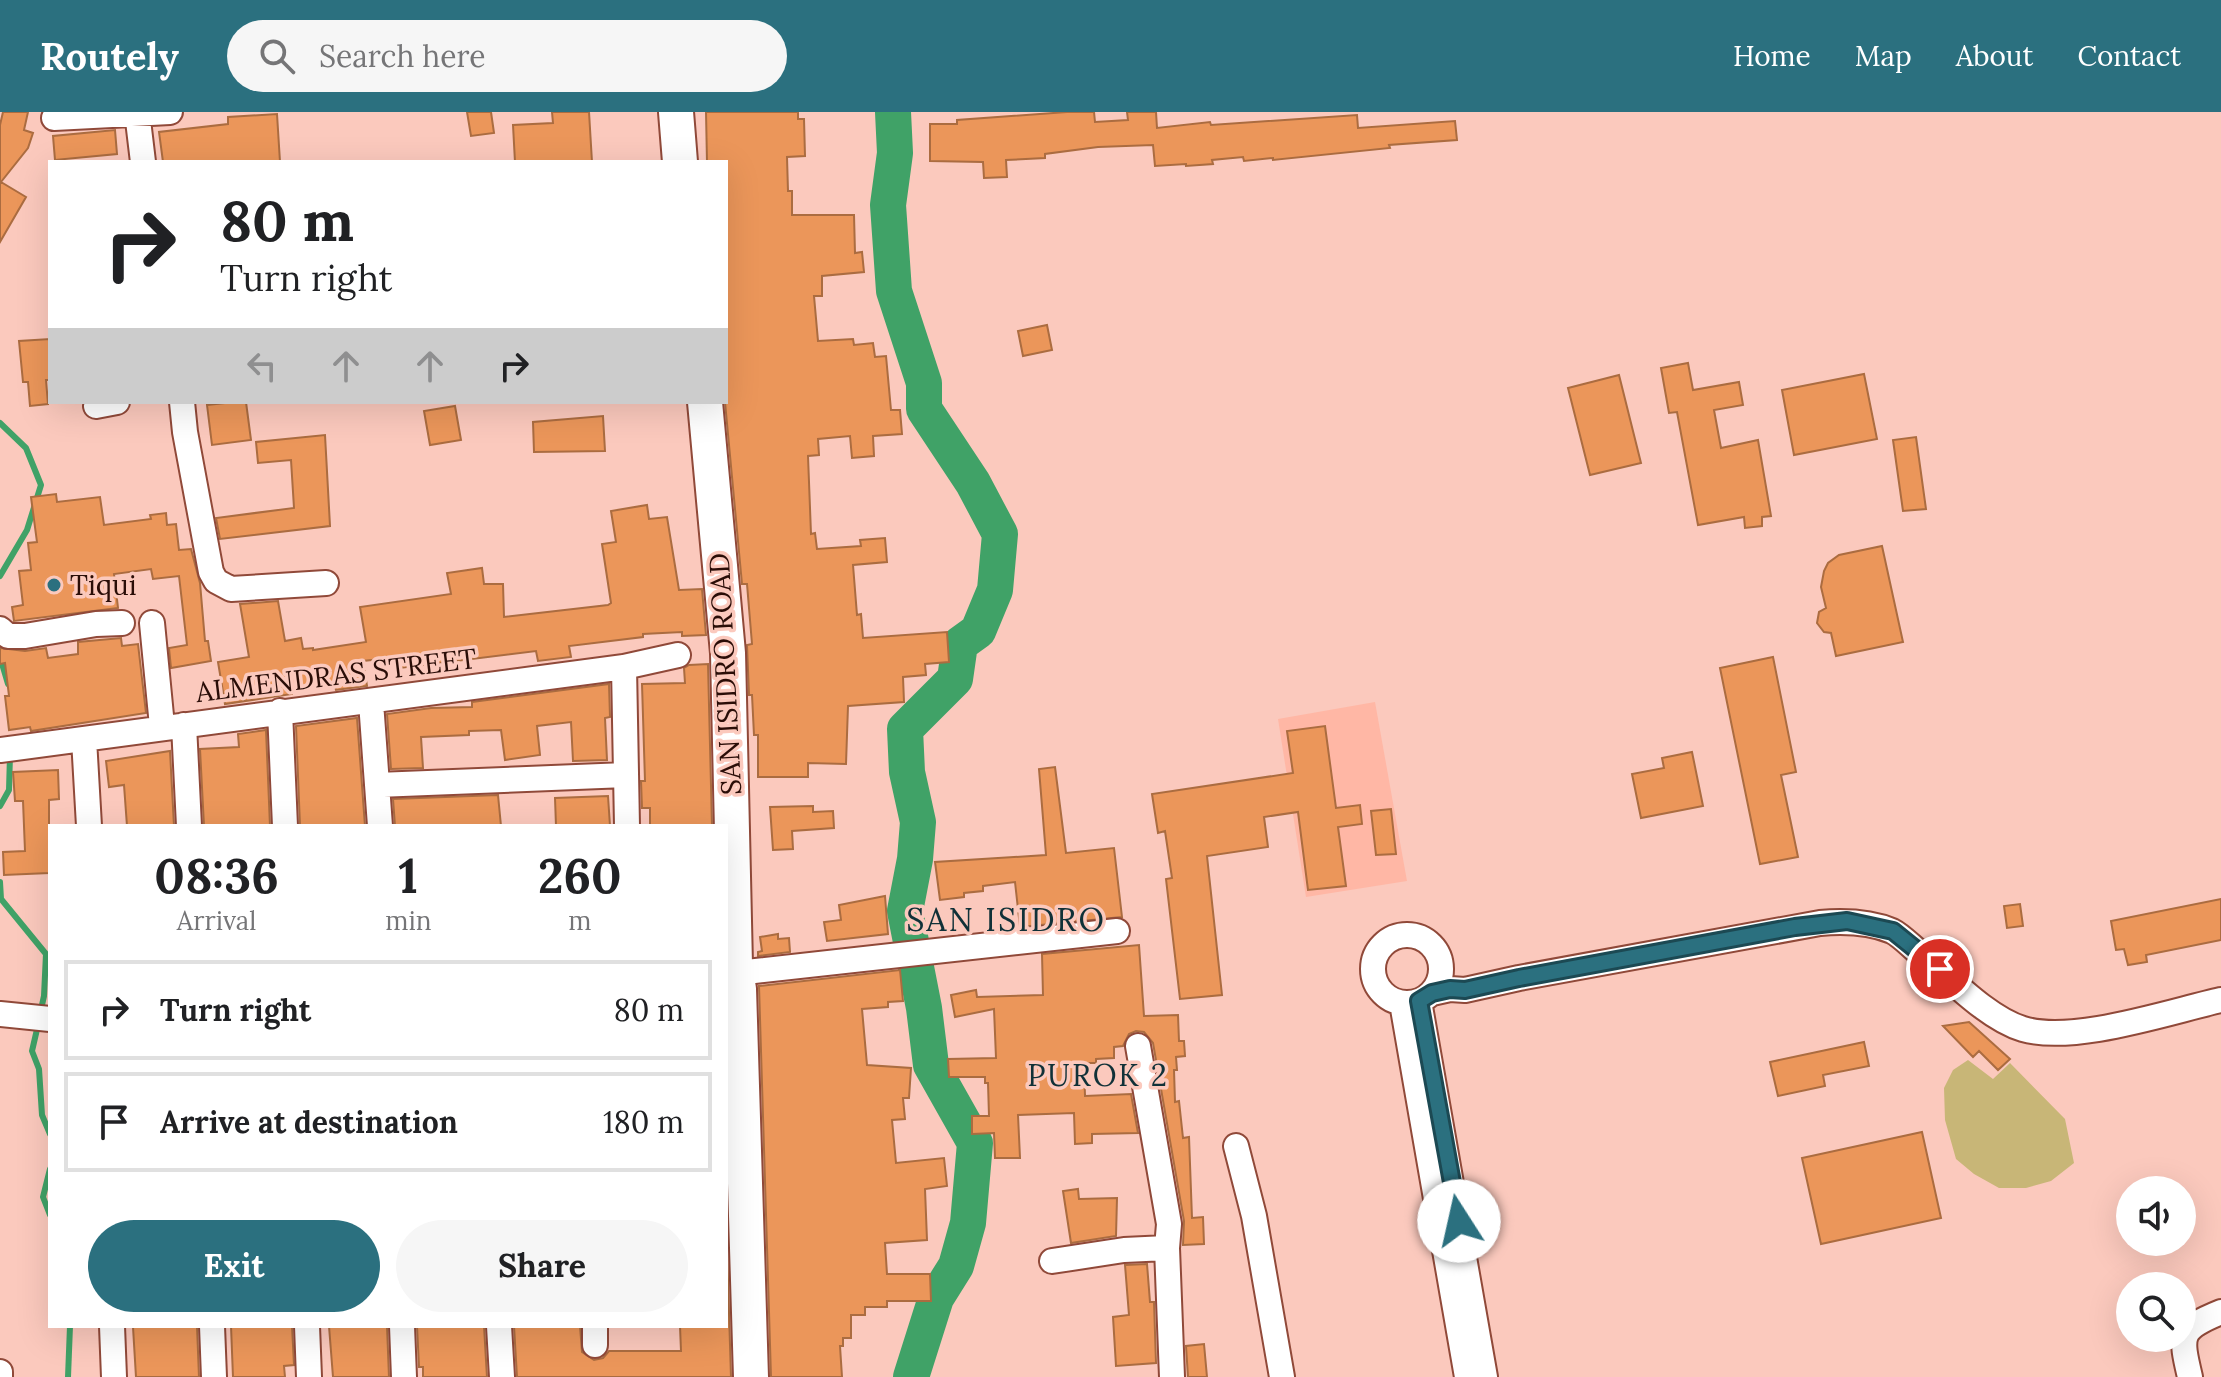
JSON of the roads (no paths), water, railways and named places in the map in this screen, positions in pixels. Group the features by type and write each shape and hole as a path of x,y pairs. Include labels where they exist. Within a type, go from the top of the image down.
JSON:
{"main road":[{"path":"676,112 680,160"},
{"name":"SAN ISIDRO ROAD","path":"705,404 728,653 751,1377"}],"street":[{"path":"54,118 170,112"},
{"path":"137,114 143,160"},
{"path":"182,404 211,572 216,581 231,589 326,583"},
{"path":"0,629 8,636 25,636 96,624 122,623"},
{"path":"152,623 189,824"},
{"name":"ALMENDRAS STREET","path":"10,748 624,667 678,655"},
{"path":"624,667 627,824"},
{"path":"371,702 380,824"},
{"path":"280,711 285,824"},
{"path":"84,739 89,824"},
{"path":"377,785 626,775"},
{"path":"1417,999 1450,989 1465,990 1506,980 1847,921 1893,931 1940,969 1969,998 2021,1029 2050,1034 2094,1029 2221,1000"},
{"path":"737,973 1117,931"},
{"path":"1417,999 1467,1377"},
{"path":"1417,999 1485,1377"},
{"path":"9,1015 48,1019"},
{"path":"1138,1046 1169,1224 1167,1248 1172,1377"},
{"path":"1236,1146 1254,1216 1282,1377"},
{"path":"1052,1261 1124,1250 1167,1248"},
{"path":"2190,1377 2182,1342 2200,1320 2221,1312"},
{"path":"112,1328 114,1377"},
{"path":"212,1328 214,1377"},
{"path":"307,1328 309,1377"},
{"path":"402,1328 404,1377"},
{"path":"499,1328 502,1377"}],"waterway":[{"path":"893,112 895,153 888,205 894,291 924,383 924,409 973,483 1000,534 995,590 978,631 960,644 955,679 905,729 907,772 918,822 905,911 924,1008 931,1065 975,1143 968,1223 956,1266 936,1298 911,1377"},
{"path":"0,423 26,448 41,485 27,530 0,576"},
{"path":"0,657 8,684"},
{"path":"0,806 9,790 10,755"},
{"path":"0,882 1,899 46,954 40,1014"},
{"path":"38,1025 32,1051 39,1069 42,1115 48,1129"},
{"path":"48,1177 43,1197 48,1210"},
{"path":"68,1377 70,1328"}],"place":[{"name":"Tiqui","path":"54,585"}],"district":[{"name":"SAN ISIDRO","path":"1006,920"},
{"name":"PUROK 2","path":"1098,1076"}]}
